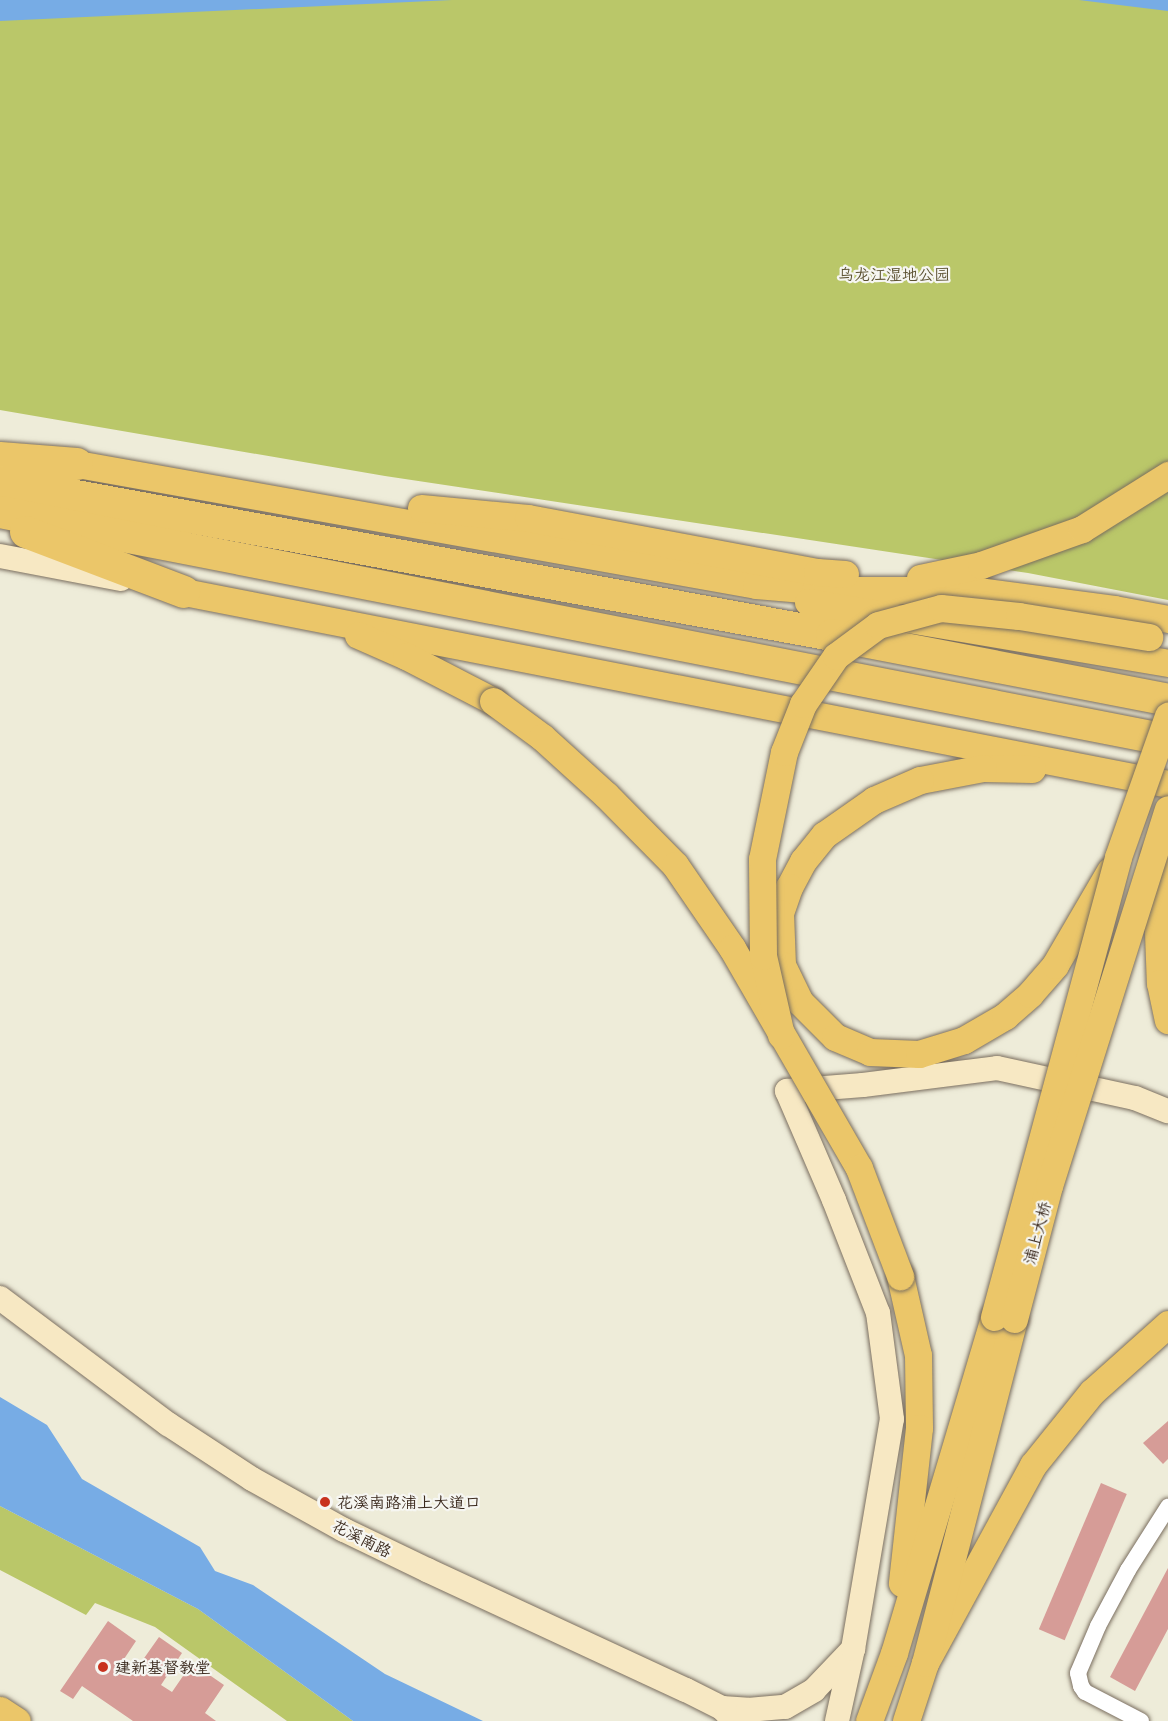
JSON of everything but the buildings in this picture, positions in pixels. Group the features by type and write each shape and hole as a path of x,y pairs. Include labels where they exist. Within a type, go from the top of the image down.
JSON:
{"highway":[{"path":"0,458 77,464"},
{"path":"0,482 820,633 1168,700"},
{"path":"0,512 1168,740"},
{"path":"0,522 184,592"}],"main road":[{"path":"77,464 374,515 701,577 834,608 1168,663"},
{"path":"201,487 528,518 817,573 923,578 981,565 1082,529 1168,475"},
{"path":"701,577 815,590 970,590 1114,609 1162,632"},
{"path":"184,592 307,614 1168,784"},
{"path":"781,1035 764,956 762,859 784,752 803,704 836,656 878,625 941,608 1162,632"},
{"path":"307,614 406,656 493,701 542,737 606,795 675,865 732,948 859,1168 900,1276 918,1355 919,1428 894,1653"},
{"path":"869,1721 894,1653 1004,1318 1118,857 1168,716"},
{"path":"1118,857 1055,965 1030,994 1005,1016 964,1040 919,1054 870,1052 835,1037 800,1002 782,965 780,913 789,887 803,861 824,835 874,800 921,780 983,768 1120,774"},
{"name":"浦上大桥","path":"925,1663 1004,1318 1049,1186 1154,847 1168,809"},
{"path":"1154,847 1160,984 1168,1020"},
{"path":"906,1721 925,1663 1033,1465 1092,1392 1168,1323"},
{"path":"0,1710 17,1721"}],"street":[{"path":"0,447 77,464"},
{"path":"0,556 184,592"},
{"path":"837,1721 853,1649 892,1419 878,1313 834,1200 787,1091 863,1085 997,1068 1135,1098 1168,1111"},
{"name":"花溪南路","path":"0,1298 160,1418 252,1479 344,1530 728,1715"},
{"path":"1141,1721 1085,1692 1078,1673 1098,1626 1128,1570 1168,1507"},
{"path":"728,1715 748,1710 785,1707 814,1690 853,1649"}],"green space":[{"name":"乌龙江湿地公园","path":"0,0 1168,0 1168,600 1028,573 385,476 0,410"},
{"path":"0,1506 198,1609 353,1721 287,1721 155,1627 95,1603 86,1615 0,1570"}],"water":[{"path":"0,0 452,0 0,21"},
{"path":"1079,0 1168,0 1168,11 1119,5"},
{"path":"0,1397 47,1425 82,1479 200,1547 215,1571 253,1585 385,1674 483,1721 353,1721 198,1609 0,1506"}],"place":[{"name":"花溪南路浦上大道口","path":"325,1502"},
{"name":"建新基督教堂","path":"103,1667"}]}
